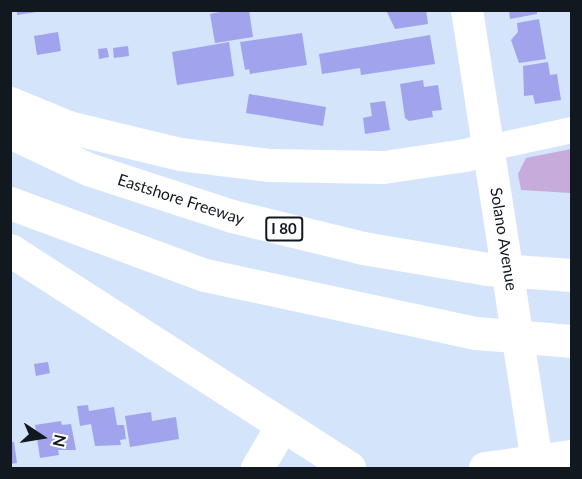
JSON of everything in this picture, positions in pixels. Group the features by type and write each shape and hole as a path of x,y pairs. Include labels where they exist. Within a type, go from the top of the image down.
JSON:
{"highway":[{"path":"10,103 68,127 168,152 269,165 383,167 465,155 489,147"},
{"name":"Eastshore Freeway","path":"10,132 88,169 232,216 363,248 487,269 572,275"},
{"path":"10,203 205,275 476,333 572,341"},
{"path":"10,250 281,427 349,468"},
{"path":"257,468 281,427"}],"street":[{"name":"Solano Avenue","path":"467,10 532,412 538,465"},
{"path":"489,147 572,130"},
{"path":"484,468 538,465 572,456"}],"shaded area":[{"path":"571,149 571,193 521,190 518,174 526,158"}],"building":[{"path":"17,10 37,10 37,12 17,15"},
{"path":"229,10 249,10 253,37 215,43 210,14"},
{"path":"386,10 426,10 428,24 395,29"},
{"path":"509,10 537,10 537,14 510,19"},
{"path":"539,19 546,59 519,63 511,40 518,32 517,23"},
{"path":"58,32 61,51 37,55 34,36"},
{"path":"302,33 307,65 250,74 249,69 245,70 240,42"},
{"path":"430,35 435,64 361,75 360,68 322,74 319,54"},
{"path":"229,42 234,76 177,85 172,52"},
{"path":"128,46 129,56 114,58 113,48"},
{"path":"107,48 109,57 99,59 98,49"},
{"path":"548,62 550,75 557,74 561,100 535,104 533,95 524,96 523,66"},
{"path":"423,80 424,87 438,85 442,110 432,111 433,117 409,121 405,118 400,84"},
{"path":"249,94 326,107 323,126 246,113"},
{"path":"385,101 390,130 365,134 363,118 372,116 370,103"},
{"path":"48,362 50,373 36,376 34,364"},
{"path":"88,405 89,411 114,407 117,425 124,425 126,439 120,440 121,445 95,446 91,424 80,426 77,406"},
{"path":"151,412 152,421 176,417 179,439 130,447 125,416"},
{"path":"61,421 62,425 71,424 76,450 58,450 59,455 40,458 35,425"},
{"path":"10,442 14,442 17,463 10,464"}]}
